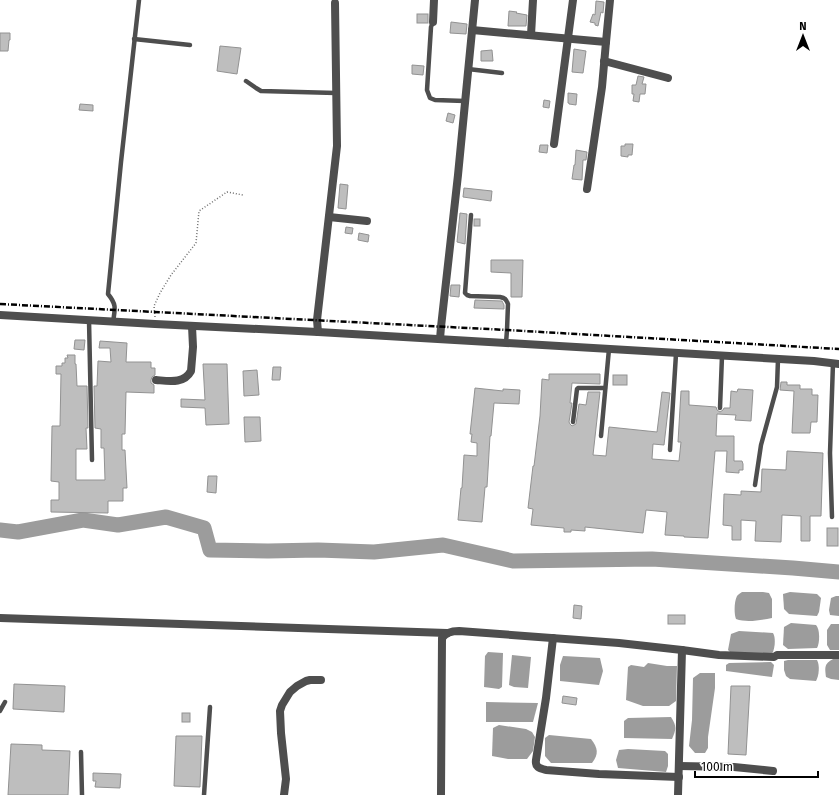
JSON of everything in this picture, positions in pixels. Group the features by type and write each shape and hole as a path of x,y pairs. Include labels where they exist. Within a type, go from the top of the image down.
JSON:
{"street":[{"path":"433,22 434,0"},
{"path":"440,339 476,0"},
{"path":"531,35 533,0"},
{"path":"554,144 573,0"},
{"path":"587,188 604,61 610,0"},
{"path":"318,332 317,320 337,146 335,3"},
{"path":"472,30 606,42"},
{"path":"604,61 668,78"},
{"path":"329,218 367,221"},
{"path":"0,315 440,339 836,363"},
{"path":"156,380 184,380 190,374 193,347 192,326"},
{"path":"0,618 447,633 459,631 619,643 719,656 774,657 777,655 839,655"},
{"path":"441,795 442,638 447,633"},
{"path":"553,638 546,698 536,760 537,766 540,769 561,771 679,777"},
{"path":"678,795 682,650"},
{"path":"284,795 286,779 281,733 280,712 282,705 290,692 297,686 306,681 321,680"},
{"path":"679,766 773,771"}],"lane":[{"path":"113,322 115,309 114,301 108,294 139,0"},
{"path":"433,22 431,27 427,90 430,98 435,100 465,100"},
{"path":"134,39 190,44"},
{"path":"468,69 502,74"},
{"path":"246,81 262,90 336,93"},
{"path":"471,215 465,293 467,296 500,297 507,300 506,343"},
{"path":"89,320 92,460"},
{"path":"601,436 609,349"},
{"path":"670,450 676,354"},
{"path":"720,408 722,356"},
{"path":"755,485 761,445 777,387 778,359"},
{"path":"832,516 830,453 836,363"},
{"path":"573,422 577,389 605,388"},
{"path":"0,711 5,702"},
{"path":"204,795 210,707"},
{"path":"82,752 82,795"}],"path":[{"path":"155,324 154,306 160,293 171,275 196,243 198,211 227,192 243,194"}],"shaded area":[{"path":"742,592 769,593 772,599 772,618 749,621 736,619 735,601 737,596"},
{"path":"790,592 817,594 821,598 817,616 789,614 784,609 783,594"},
{"path":"839,596 839,616 830,615 829,610 831,598"},
{"path":"791,623 816,625 819,636 817,648 788,649 783,645 784,627"},
{"path":"831,624 839,624 839,650 830,650 827,645 827,630"},
{"path":"739,631 773,633 775,644 772,654 732,654 728,650 731,634"},
{"path":"488,652 503,653 502,687 499,689 484,687 485,656"},
{"path":"512,655 531,657 528,688 509,685"},
{"path":"563,656 600,658 603,671 599,685 560,681 560,665"},
{"path":"833,659 839,659 839,680 826,677 826,666"},
{"path":"817,660 819,670 816,681 790,679 786,676 784,661"},
{"path":"771,662 774,665 772,677 726,671 726,665 729,663"},
{"path":"648,663 677,666 676,701 669,706 643,706 626,700 628,667 631,665 644,667"},
{"path":"700,673 715,673 715,688 708,737 708,748 705,753 695,753 689,746 692,720 693,678"},
{"path":"486,702 538,703 533,722 486,722"},
{"path":"671,717 675,728 672,739 624,738 624,721 628,718"},
{"path":"499,725 526,729 532,732 535,737 533,751 527,759 508,759 492,756 493,728"},
{"path":"549,735 591,739 597,751 596,757 592,763 551,763 545,756 545,738"},
{"path":"619,750 665,751 668,754 668,766 666,772 618,768 616,760"}],"building":[{"path":"596,1 604,2 603,13 601,12 598,26 595,25 595,23 590,22 593,14 595,15"},
{"path":"509,11 527,15 526,26 508,26"},
{"path":"417,14 428,14 428,23 417,23"},
{"path":"451,22 467,24 466,34 450,33"},
{"path":"0,33 10,33 8,51 0,51"},
{"path":"220,46 241,48 237,74 217,71"},
{"path":"574,49 586,51 583,73 572,72"},
{"path":"492,50 493,61 481,61 481,51"},
{"path":"412,65 424,66 423,75 412,74"},
{"path":"638,76 644,77 642,84 646,84 645,94 640,94 639,102 633,101 634,94 632,94 632,85 636,85"},
{"path":"568,93 577,94 576,105 568,103"},
{"path":"544,100 550,101 549,108 543,107"},
{"path":"80,104 93,105 93,111 79,110"},
{"path":"448,113 455,115 453,123 446,121"},
{"path":"625,144 633,144 632,155 628,155 628,157 621,156 621,146 625,146"},
{"path":"540,145 548,145 547,153 539,152"},
{"path":"576,150 587,152 586,160 583,160 582,180 572,179"},
{"path":"340,184 348,185 346,209 338,208"},
{"path":"464,188 492,191 491,201 463,197"},
{"path":"460,213 467,214 465,244 457,242"},
{"path":"474,219 480,219 480,226 474,226"},
{"path":"346,227 353,228 352,234 345,233"},
{"path":"359,233 369,235 368,242 358,240"},
{"path":"491,260 523,260 522,297 511,297 511,273 491,272"},
{"path":"451,285 460,285 459,297 450,296"},
{"path":"475,300 502,301 504,309 474,308"},
{"path":"75,340 85,340 84,350 74,349"},
{"path":"100,341 127,343 126,362 151,362 151,368 155,368 155,375 151,380 151,383 154,385 154,393 126,392 125,434 122,434 122,450 125,450 127,488 123,488 123,501 108,501 108,513 51,512 51,500 59,500 59,482 51,481 52,426 60,426 61,374 56,374 56,366 62,366 62,363 65,363 65,358 68,358 67,355 75,355 77,386 87,386 87,449 76,449 76,480 105,480 104,448 101,448 101,429 95,428 94,386 97,386 98,361 111,362 110,348 99,348"},
{"path":"203,364 227,364 229,424 206,425 205,408 181,407 181,399 205,400"},
{"path":"273,367 281,367 280,380 272,380"},
{"path":"257,370 259,395 244,396 243,371"},
{"path":"549,374 600,374 600,384 572,383 570,403 572,403 569,422 572,426 576,424 579,404 586,405 588,392 600,392 593,455 606,456 609,427 657,432 662,392 670,393 664,445 653,444 652,459 679,461 681,442 678,442 681,391 689,391 689,405 716,407 720,412 724,408 730,408 731,391 737,392 738,389 753,390 751,421 735,420 736,415 717,414 716,436 734,436 734,461 742,461 743,470 739,470 739,473 726,472 727,451 715,451 708,538 665,535 667,512 646,510 643,533 585,527 585,531 571,530 571,532 564,532 564,528 531,525 533,509 528,508 540,416 542,379 549,380"},
{"path":"613,375 627,375 627,385 613,385"},
{"path":"781,382 787,382 787,385 800,385 800,389 812,389 812,395 818,395 817,422 811,422 810,433 792,433 794,391 780,390"},
{"path":"475,388 503,391 503,389 520,390 519,404 494,403 490,436 487,487 485,487 482,522 458,520 464,455 477,456 477,443 471,442 472,434 470,434"},
{"path":"244,417 260,417 261,441 245,442"},
{"path":"787,451 823,453 821,516 810,516 810,541 801,541 801,516 782,515 781,542 755,541 756,521 741,520 741,540 732,540 732,526 723,525 724,494 741,495 741,491 761,492 762,469 786,470"},
{"path":"208,476 217,476 216,493 207,492"},
{"path":"827,528 838,528 838,546 827,546"},
{"path":"574,605 582,606 581,619 573,618"},
{"path":"668,615 685,615 685,624 668,624"},
{"path":"14,684 65,686 64,712 13,709"},
{"path":"731,686 750,686 746,755 728,754"},
{"path":"563,696 577,698 576,705 562,703"},
{"path":"182,713 190,713 190,722 182,722"},
{"path":"176,736 202,736 200,787 174,786"},
{"path":"11,744 42,745 42,750 70,751 68,795 8,795"},
{"path":"93,773 121,774 120,788 95,787 96,781 93,781"}],"waterway":[{"path":"0,530 18,532 83,520 118,525 166,517 204,528 210,550 318,550 374,552 443,545 513,561 652,559 839,572"}],"railway":[{"path":"0,304 839,349"}]}
